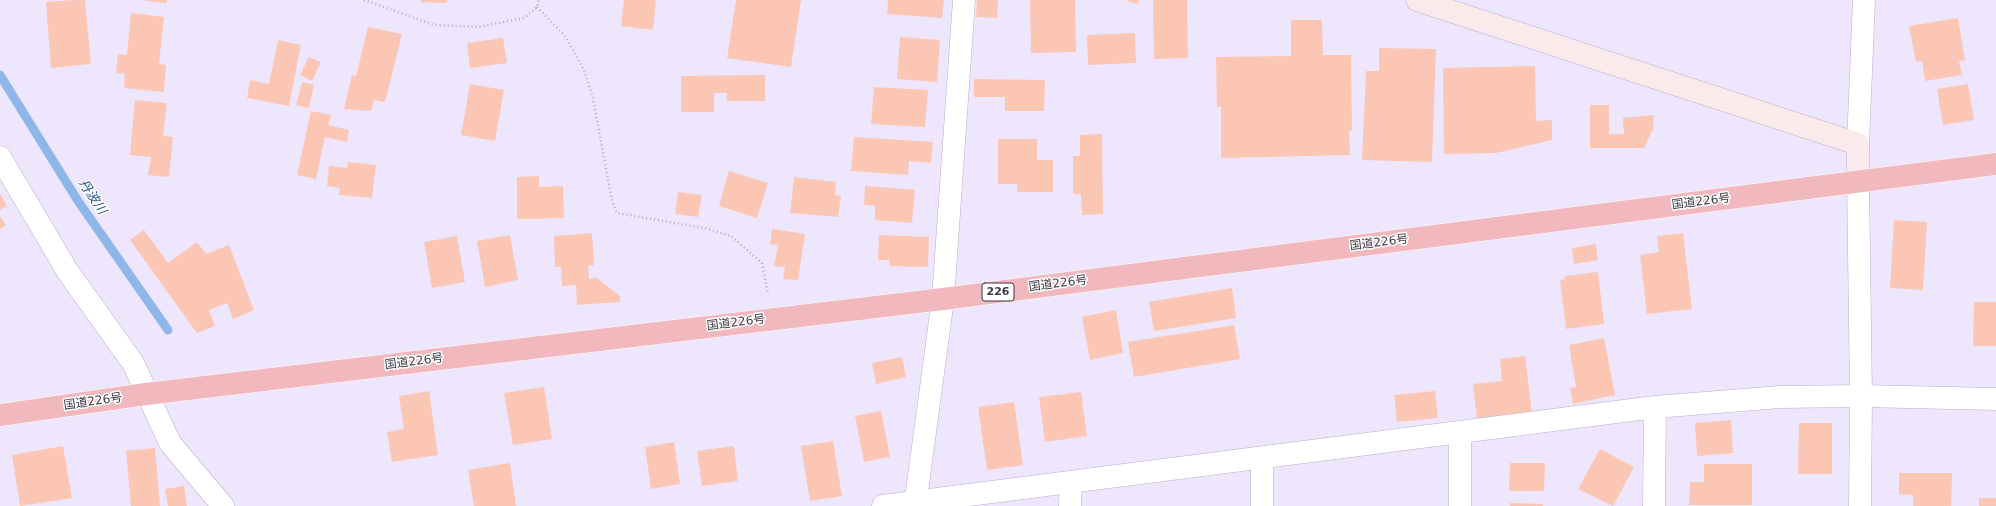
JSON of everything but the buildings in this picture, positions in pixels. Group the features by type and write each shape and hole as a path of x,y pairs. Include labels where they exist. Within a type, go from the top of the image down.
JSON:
{"highway":[{"name":"国道226号","path":"0,415 146,394 943,299 1996,164"}],"street":[{"path":"915,504 943,299 964,0"},
{"path":"1417,0 1858,144"},
{"path":"1860,506 1861,396 1858,144 1864,0"},
{"path":"0,157 68,272 133,363 146,394 170,443 223,506"},
{"path":"883,506 915,504 1655,406 1780,397 1861,396 1996,399"},
{"path":"1654,506 1655,406"},
{"path":"1460,432 1460,506"},
{"path":"1262,458 1262,506"},
{"path":"1070,506 1071,483"}],"path":[{"path":"364,0 434,25 478,27 524,18 537,7 540,0"},
{"path":"537,7 566,37 584,70 593,98 612,201 617,212 704,228 731,236 762,263 773,319"}],"waterway":[{"name":"丹波川","path":"0,75 78,201 168,330"}]}
